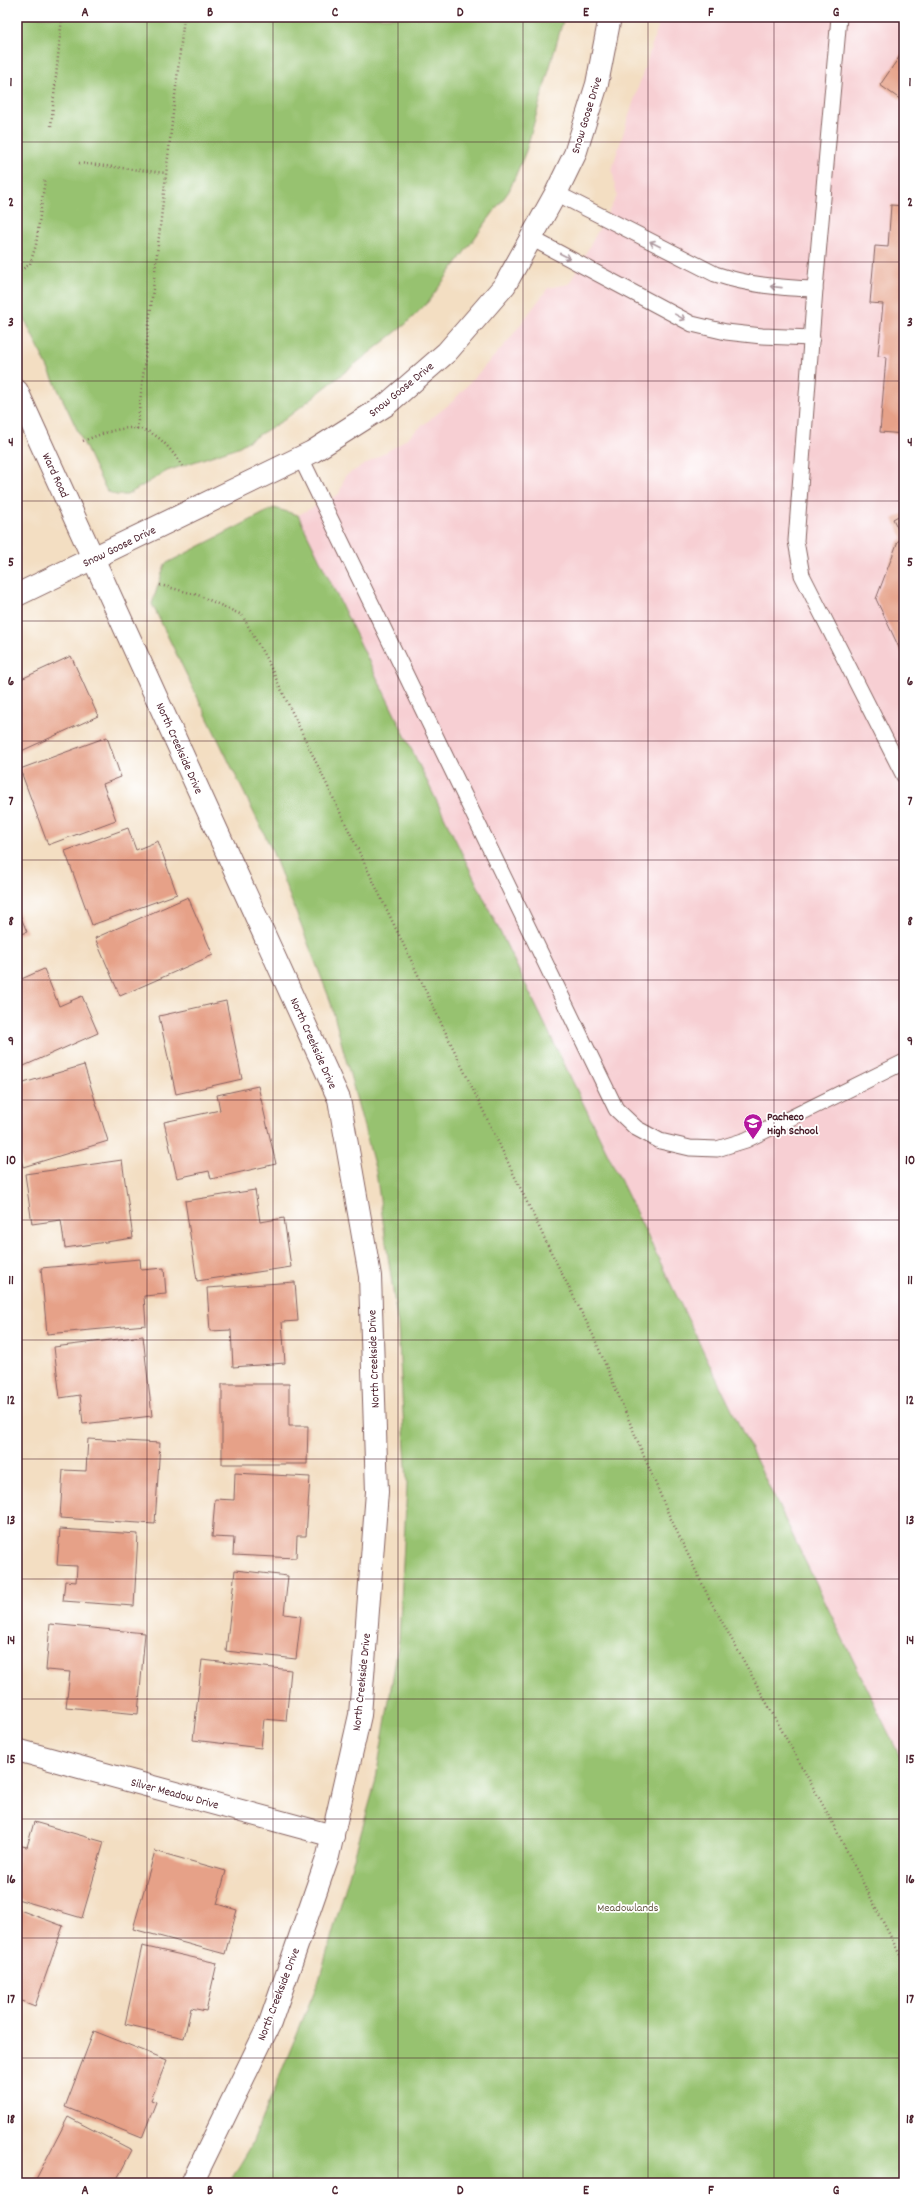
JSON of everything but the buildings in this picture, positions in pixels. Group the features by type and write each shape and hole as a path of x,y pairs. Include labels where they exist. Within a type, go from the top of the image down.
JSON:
{"street":[{"name":"Snow Goose Drive","path":"17,595 95,559 312,452 386,405 447,352 505,285 556,193 575,154 597,84 610,17"},
{"name":"Ward Road","path":"17,391 95,559"},
{"name":"North Creekside Drive","path":"95,559 339,1099 370,1276 377,1492 360,1715 328,1856 270,2023 192,2183"},
{"name":"Silver Meadow Drive","path":"17,1750 332,1836"}],"lane":[{"path":"839,17 815,289 796,541 802,575 904,776"},
{"path":"556,193 715,274 741,282 778,288 815,289"},
{"path":"530,238 692,324 726,332 762,336 812,338"},
{"path":"301,458 616,1109 636,1128 660,1140 690,1148 718,1149 746,1140 904,1062"}],"path":[{"path":"51,126 62,17"},
{"path":"137,429 184,17"},
{"path":"79,163 166,174"},
{"path":"17,272 30,264 36,245 45,179"},
{"path":"83,441 109,431 131,427 154,433 172,449 182,466"},
{"path":"160,585 198,595 242,615 269,664 545,1241 592,1335 668,1513 706,1591 830,1818 904,1963"}],"shaded area":[{"name":"Pacheco High School","path":"661,17 904,17 904,1765 298,515 339,494 345,476 398,445 452,402 508,341 548,288 569,284 617,196 612,168"}],"green space":[{"path":"17,17 564,17 526,151 509,191 428,302 406,324 284,420 238,447 167,471 127,495 116,495 107,491 102,482 17,303"},
{"name":"Meadowlands","path":"274,508 298,515 904,1765 904,2183 229,2183 250,2148 319,1980 375,1784 399,1640 407,1484 398,1326 376,1172 330,1000 271,848 152,604 165,564"}],"place":[{"name":"Pacheco High School","path":"753,1140"}]}
